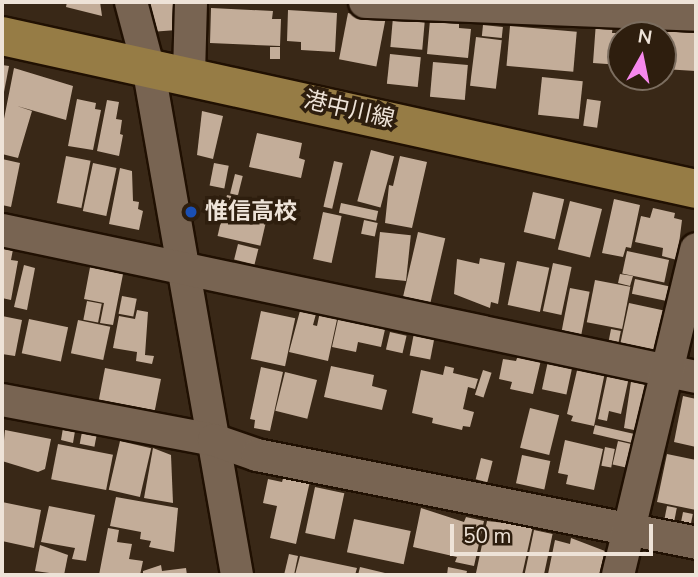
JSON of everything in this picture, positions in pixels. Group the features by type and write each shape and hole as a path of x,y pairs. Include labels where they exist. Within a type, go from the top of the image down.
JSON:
{"main road":[{"name":"港中川線","path":"2,36 189,74 696,189"}],"street":[{"path":"131,2 148,66 237,575"},
{"path":"189,74 191,2"},
{"path":"365,2 696,15"},
{"path":"2,230 184,266 683,374"},
{"path":"618,575 629,530 683,374 696,249"},
{"path":"2,400 214,440 257,455 696,543"}],"building":[{"path":"67,2 100,2 102,16 66,7"},
{"path":"148,2 179,2 177,30 150,32"},
{"path":"211,8 273,11 272,19 281,19 280,46 210,43"},
{"path":"288,10 337,13 335,52 301,50 301,42 287,41"},
{"path":"348,13 385,20 376,66 339,59"},
{"path":"393,17 425,20 422,50 390,47"},
{"path":"430,20 459,22 459,28 471,29 468,58 427,54"},
{"path":"596,22 607,23 607,64 593,63"},
{"path":"483,25 503,27 502,38 482,36"},
{"path":"510,26 577,32 573,72 507,66"},
{"path":"677,27 696,28 696,71 677,70"},
{"path":"476,37 502,40 496,89 470,86"},
{"path":"270,47 280,47 280,59 270,59"},
{"path":"390,54 421,57 418,87 387,84"},
{"path":"433,62 468,65 465,100 430,97"},
{"path":"2,65 9,66 3,97 2,97"},
{"path":"14,68 73,86 66,120 17,106 32,111 18,158 2,154 2,129"},
{"path":"542,77 583,81 579,119 538,115"},
{"path":"77,99 96,103 95,109 101,110 93,150 68,146"},
{"path":"587,99 601,101 597,128 583,126"},
{"path":"107,100 119,102 116,119 122,120 120,134 123,135 119,156 97,151"},
{"path":"202,111 223,116 213,159 197,155"},
{"path":"257,133 302,143 299,158 305,160 301,178 249,167"},
{"path":"371,150 394,156 380,207 357,201"},
{"path":"66,156 91,161 81,208 57,203"},
{"path":"400,156 427,162 412,228 385,223 389,185 393,186"},
{"path":"2,159 20,163 11,207 2,205"},
{"path":"334,161 343,163 332,209 323,207"},
{"path":"93,163 116,168 106,216 83,211"},
{"path":"214,163 229,166 224,188 210,186"},
{"path":"120,168 132,171 133,201 139,202 138,209 143,211 139,230 109,224"},
{"path":"235,174 243,176 238,195 230,193"},
{"path":"533,192 564,199 555,239 524,232"},
{"path":"227,195 270,205 260,246 218,236"},
{"path":"614,199 640,205 631,248 626,247 623,257 602,253"},
{"path":"570,201 602,209 590,257 558,250"},
{"path":"341,203 378,211 376,221 339,213"},
{"path":"653,208 675,213 674,218 682,220 677,260 662,256 663,248 635,242 641,216 650,218"},
{"path":"323,212 342,216 332,263 313,259"},
{"path":"364,220 378,223 375,237 361,234"},
{"path":"380,232 411,235 406,281 375,278"},
{"path":"418,232 445,238 430,306 402,299"},
{"path":"4,242 14,244 11,260 18,261 11,300 2,298"},
{"path":"238,244 258,249 255,265 234,260"},
{"path":"627,251 669,260 664,282 622,273"},
{"path":"480,258 505,263 498,304 491,302 490,308 454,294 457,259 479,264"},
{"path":"517,261 549,268 540,312 508,305"},
{"path":"91,262 124,269 113,325 100,323 104,303 84,299"},
{"path":"553,263 572,267 561,315 543,311"},
{"path":"24,265 35,268 27,310 14,307"},
{"path":"620,274 633,276 630,286 618,283"},
{"path":"635,279 672,287 669,302 632,294"},
{"path":"595,280 630,287 622,329 587,322"},
{"path":"570,288 590,292 581,336 561,332"},
{"path":"122,296 137,299 133,317 119,314"},
{"path":"87,301 102,304 98,323 83,320"},
{"path":"629,303 666,311 657,353 620,345"},
{"path":"301,307 317,310 313,325 317,326 320,312 338,315 328,361 289,352"},
{"path":"137,310 148,312 145,355 154,356 152,364 136,361 137,352 113,348 119,316 135,319"},
{"path":"261,311 295,318 285,366 251,359"},
{"path":"339,315 386,325 381,347 358,342 356,352 332,347"},
{"path":"2,316 22,320 15,356 2,354"},
{"path":"29,319 68,327 61,362 22,353"},
{"path":"78,320 110,327 103,360 71,353"},
{"path":"611,329 621,331 618,347 608,345"},
{"path":"390,332 407,336 403,353 386,350"},
{"path":"414,333 435,337 430,360 410,356"},
{"path":"518,355 541,360 533,394 510,389 512,382 499,379 503,359 516,361"},
{"path":"548,361 572,366 566,395 542,389"},
{"path":"331,366 374,375 372,386 387,390 382,410 324,397"},
{"path":"445,366 454,368 453,373 478,379 475,389 468,387 463,409 474,412 470,427 463,426 462,430 432,423 433,418 412,413 421,370 443,375"},
{"path":"578,366 605,372 594,426 571,421 573,416 567,414"},
{"path":"261,367 283,372 270,431 254,428 255,420 250,419"},
{"path":"105,368 161,379 155,410 99,399"},
{"path":"483,370 492,373 484,398 475,395"},
{"path":"285,372 317,380 307,419 275,411"},
{"path":"608,372 629,377 621,414 609,411 607,421 598,419"},
{"path":"632,375 643,378 648,392 639,431 624,428"},
{"path":"683,396 696,399 696,447 674,442"},
{"path":"530,408 559,415 549,455 520,448"},
{"path":"595,425 639,435 637,444 593,434"},
{"path":"63,428 75,431 73,443 61,440"},
{"path":"5,430 51,439 45,469 38,472 2,461"},
{"path":"82,432 97,435 94,447 80,444"},
{"path":"565,440 603,449 594,490 566,484 568,475 558,473"},
{"path":"120,441 151,448 140,497 109,490"},
{"path":"618,441 635,445 629,468 613,464"},
{"path":"58,444 113,455 106,490 51,479"},
{"path":"605,447 615,449 611,468 601,466"},
{"path":"153,448 171,455 173,503 144,498"},
{"path":"667,454 696,460 696,510 657,502"},
{"path":"522,455 550,461 544,489 516,483"},
{"path":"481,458 493,461 487,482 476,479"},
{"path":"284,475 310,481 296,544 270,538 277,506 263,503 268,479 282,482"},
{"path":"315,487 344,493 335,539 305,533"},
{"path":"116,497 178,508 174,552 149,547 151,541 140,539 141,532 110,526"},
{"path":"2,502 41,510 34,548 2,541"},
{"path":"49,506 95,515 86,561 72,559 75,548 41,542"},
{"path":"667,506 677,508 674,524 664,522"},
{"path":"421,508 464,522 466,517 484,521 474,566 455,562 457,557 413,547"},
{"path":"683,512 693,514 690,527 681,525"},
{"path":"354,519 411,531 404,564 347,552"},
{"path":"487,521 533,526 522,575 476,573"},
{"path":"108,528 119,530 117,542 132,544 129,559 143,561 140,575 99,575"},
{"path":"534,530 553,534 544,575 524,575"},
{"path":"571,538 605,551 599,575 548,574 555,540 570,544"},
{"path":"40,545 68,555 64,575 35,571"},
{"path":"289,554 298,556 294,575 284,575"},
{"path":"300,556 357,568 355,575 295,575"},
{"path":"161,565 162,571 186,568 187,575 143,575 143,571"},
{"path":"360,567 385,573 358,575"},
{"path":"448,567 467,571 466,575 447,575"}],"place":[{"name":"惟信高校","path":"191,212"}]}
